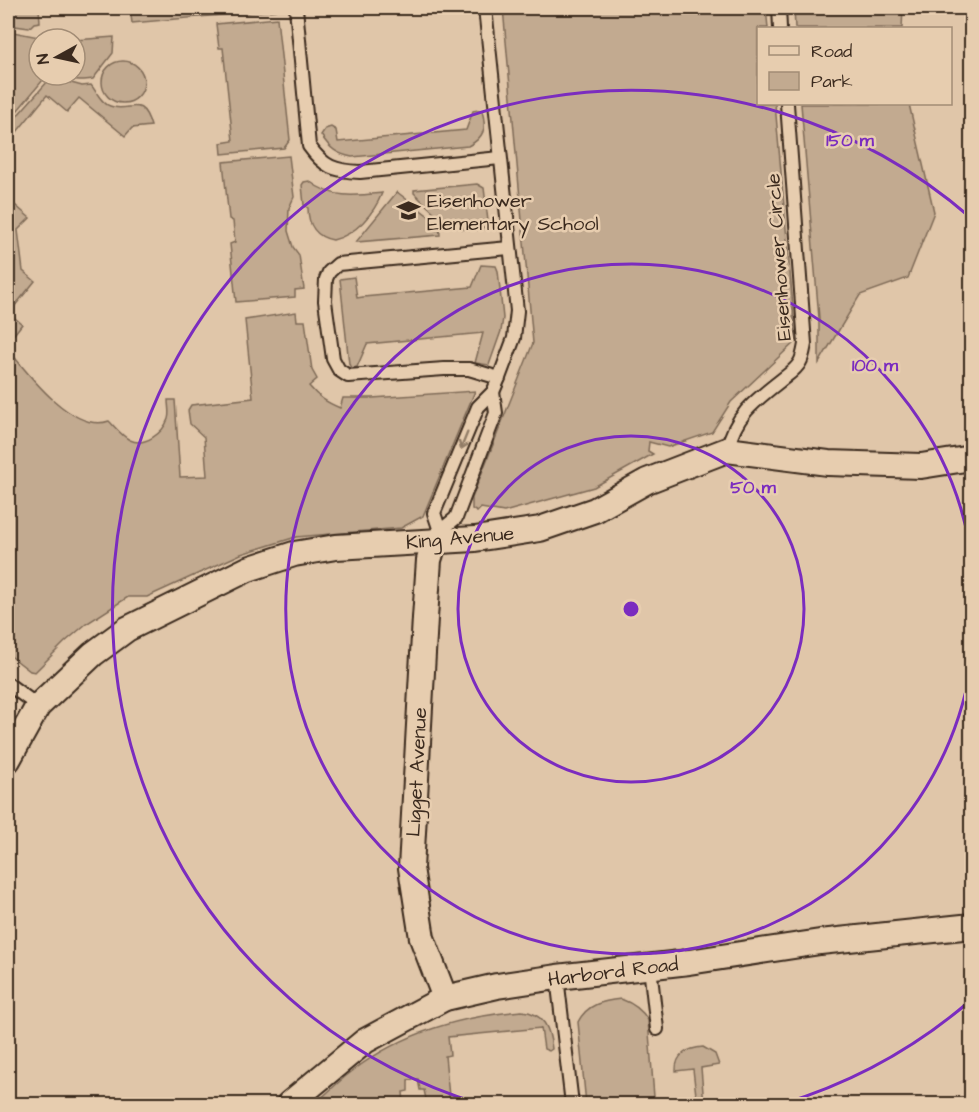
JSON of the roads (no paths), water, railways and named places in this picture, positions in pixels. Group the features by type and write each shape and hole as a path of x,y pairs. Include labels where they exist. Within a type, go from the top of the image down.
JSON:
{"street":[{"name":"King Avenue","path":"8,760 38,706 68,675 127,629 248,569 294,554 437,536 475,539 540,530 595,510 647,481 727,450 839,464 921,466 972,458"},
{"name":"Ligget Avenue","path":"437,536 429,560 428,572 411,868 422,938 445,998"},
{"name":"Harbord Road","path":"289,1104 365,1041 445,998 497,986 557,977 650,967 820,942 972,926"}],"lane":[{"path":"296,8 309,146 317,158 329,167 342,171 360,172 500,158"},
{"path":"437,536 434,513 478,407 493,392 499,378 514,338 517,311 485,8"},
{"path":"779,8 780,27"},
{"name":"Eisenhower Circle","path":"727,450 736,422 746,410 794,370 802,360 805,344 787,105"},
{"path":"499,378 469,369 348,376 339,370 333,359 325,288 329,272 338,264 509,248"},
{"path":"437,536 456,518 496,413 493,392"},
{"path":"8,684 38,706"},
{"path":"650,967 657,1029"},
{"path":"557,977 572,1104"}],"place":[{"name":"Eisenhower Elementary School","path":"409,211"}]}
